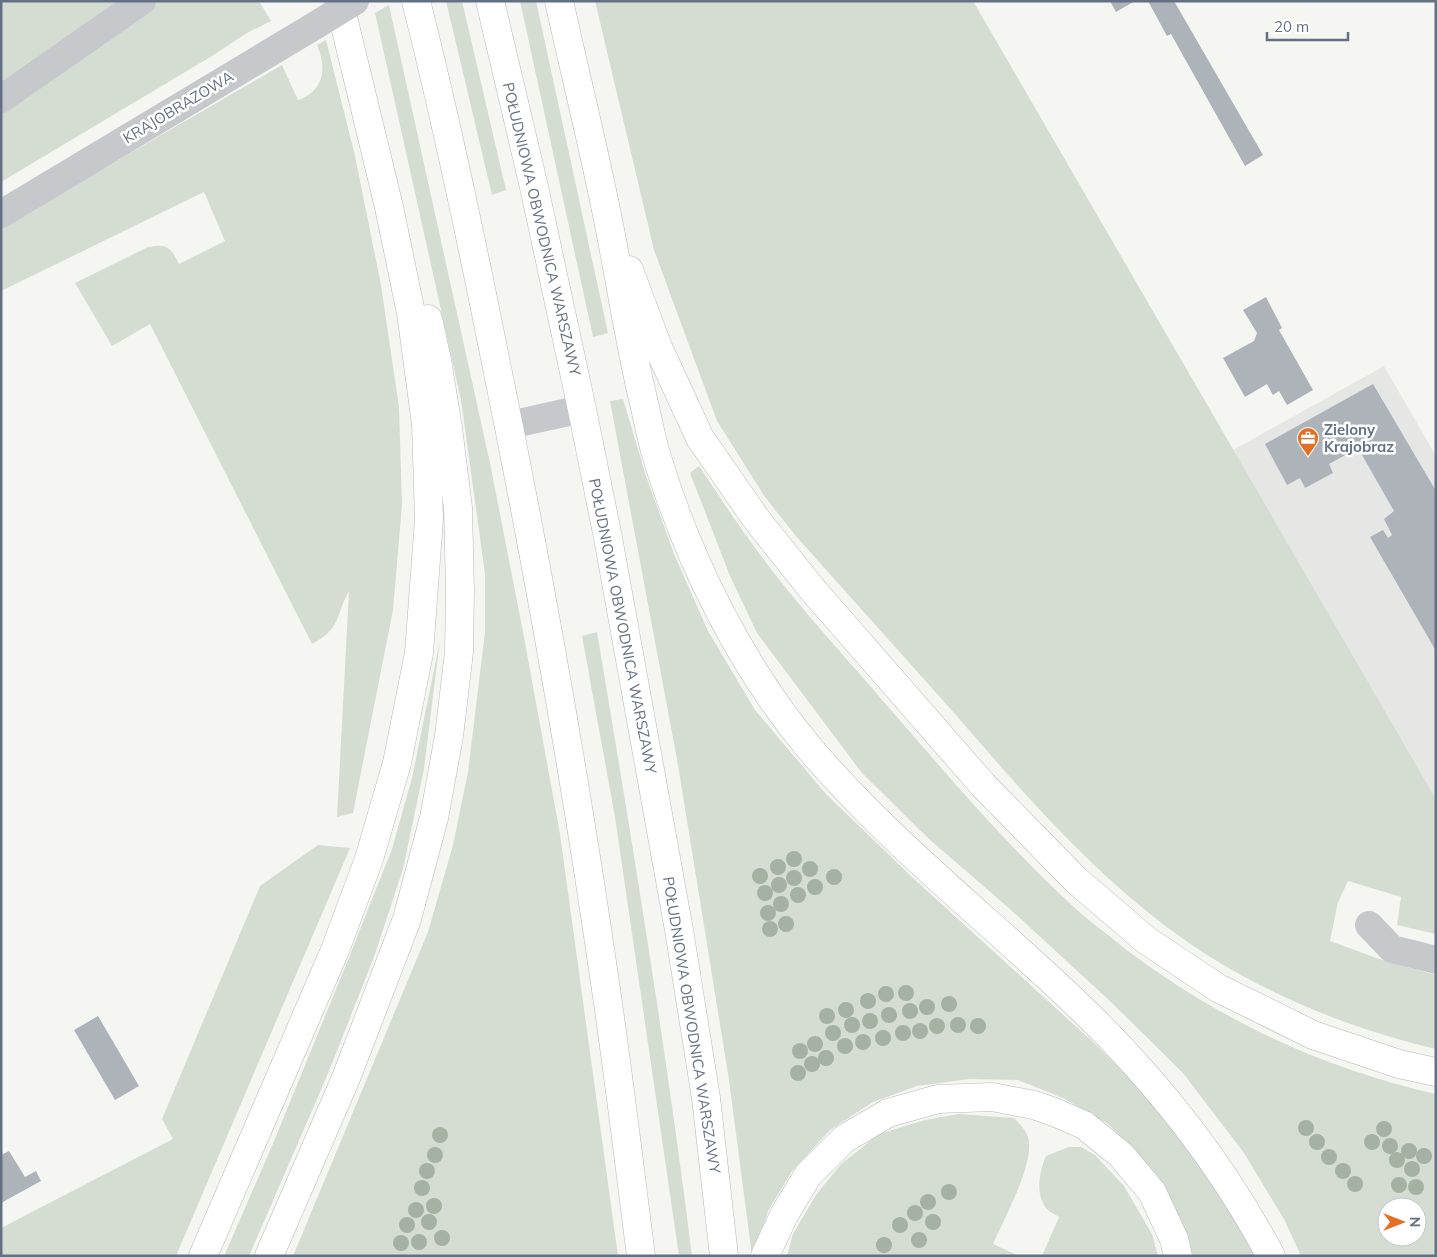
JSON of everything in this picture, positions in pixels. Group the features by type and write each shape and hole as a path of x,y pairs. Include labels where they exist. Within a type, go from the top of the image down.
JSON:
{"highway":[{"path":"203,1256 335,950 370,859 398,763 419,653 429,519 426,424 411,313 389,207 339,1"},
{"path":"416,1 464,204 509,425 571,762 604,978 641,1256"},
{"name":"POŁUDNIOWA OBWODNICA WARSZAWY","path":"490,1 534,186 608,538 679,930 706,1098 724,1256"},
{"path":"559,1 606,206 631,350 655,453 686,539 722,615 765,687 810,748 874,819 1080,1007 1133,1060 1183,1119 1223,1175 1271,1256"},
{"path":"269,1256 346,1078 407,919 437,800 449,736 458,652 460,590 458,508 437,360 414,260 360,87"},
{"path":"606,206 658,347 700,438 757,520 812,589 983,785 1076,880 1146,940 1218,988 1313,1035 1399,1064 1436,1072"},
{"path":"766,1256 784,1215 808,1175 844,1139 888,1113 938,1099 992,1097 1034,1105 1061,1115 1084,1126 1121,1155 1152,1192 1174,1239 1178,1256"}],"street":[{"path":"1,99 142,1"},
{"name":"KRAJOBRAZOWA","path":"1,214 355,1"},
{"path":"509,425 582,409"},
{"path":"1369,926 1392,948 1436,960"}],"shaded area":[{"path":"1,1 128,1 1,86"},
{"path":"158,1 259,1 271,21 247,33 212,56 1,182 1,112 106,34"},
{"path":"446,1 462,1 506,190 492,195"},
{"path":"520,1 536,1 608,333 593,337"},
{"path":"595,1 973,1 1436,799 1436,934 1397,925 1401,897 1348,881 1338,902 1330,941 1382,960 1436,975 1436,1049 1406,1042 1347,1023 1260,985 1207,955 1137,903 1072,844 1042,812 795,535 765,497 717,421 654,250"},
{"path":"389,5 490,463 524,637 560,834 618,1256 293,1256 428,932 453,845 468,772 485,632 485,574 461,400 375,13"},
{"path":"326,40 355,156 381,285 399,407 402,505 393,610 353,813 337,817 349,591 333,627 322,638 312,644 150,324 112,346 75,283 148,247 164,246 168,248 174,254 179,264 225,241 204,192 1,291 1,228 282,65 298,100 307,96 318,85 321,78 322,62 317,45"},
{"path":"1384,366 1436,456 1436,799 1233,450"},
{"path":"623,399 646,476 674,554 708,631 755,710 826,794 914,879 1093,1042 1132,1081 1190,1150 1257,1256 1193,1256 1173,1204 1143,1159 1108,1124 1063,1098 1018,1080 970,1079 917,1086 873,1102 830,1130 792,1171 768,1211 755,1256 752,1256 729,1080 678,765 610,401"},
{"path":"699,466 763,558 811,618 980,812 1027,862 1076,909 1155,971 1230,1017 1269,1037 1350,1070 1436,1094 1436,1256 1301,1256 1285,1221 1244,1153 1183,1073 1111,1002 1011,910 929,839 862,773 757,633 730,576 690,473"},
{"path":"597,632 660,1022 692,1256 679,1256 615,817 582,636"},
{"path":"440,640 424,769 403,869 374,957 327,1076 249,1256 224,1256 272,1146 392,849 412,778"},
{"path":"318,845 350,848 176,1256 1,1256 1,1228 173,1139 162,1119 260,886"},
{"path":"959,1114 1014,1118 1027,1134 1029,1147 1023,1175 993,1244 1019,1256 787,1256 793,1234 816,1195 841,1164 879,1134 925,1120"},
{"path":"1069,1147 1081,1147 1095,1155 1124,1186 1152,1234 1158,1256 1042,1256 1059,1217 1049,1211 1041,1199 1039,1184 1041,1169 1046,1156"}],"building":[{"path":"1110,1 1135,1 1116,12"},
{"path":"1148,1 1174,1 1263,155 1245,166 1171,34 1167,36"},
{"path":"1266,297 1282,328 1279,330 1313,390 1287,405 1279,391 1273,395 1267,384 1245,397 1223,358 1254,341 1257,333 1243,310"},
{"path":"1373,384 1436,491 1436,651 1370,537 1383,530 1388,538 1392,535 1384,519 1394,511 1358,448 1329,464 1333,473 1305,488 1300,478 1287,485 1265,444"},
{"path":"98,1016 139,1086 115,1100 74,1030"},
{"path":"9,1151 25,1177 36,1171 41,1181 1,1203 1,1155"}],"place":[{"name":"Zielony Krajobraz","path":"1308,457"}]}
